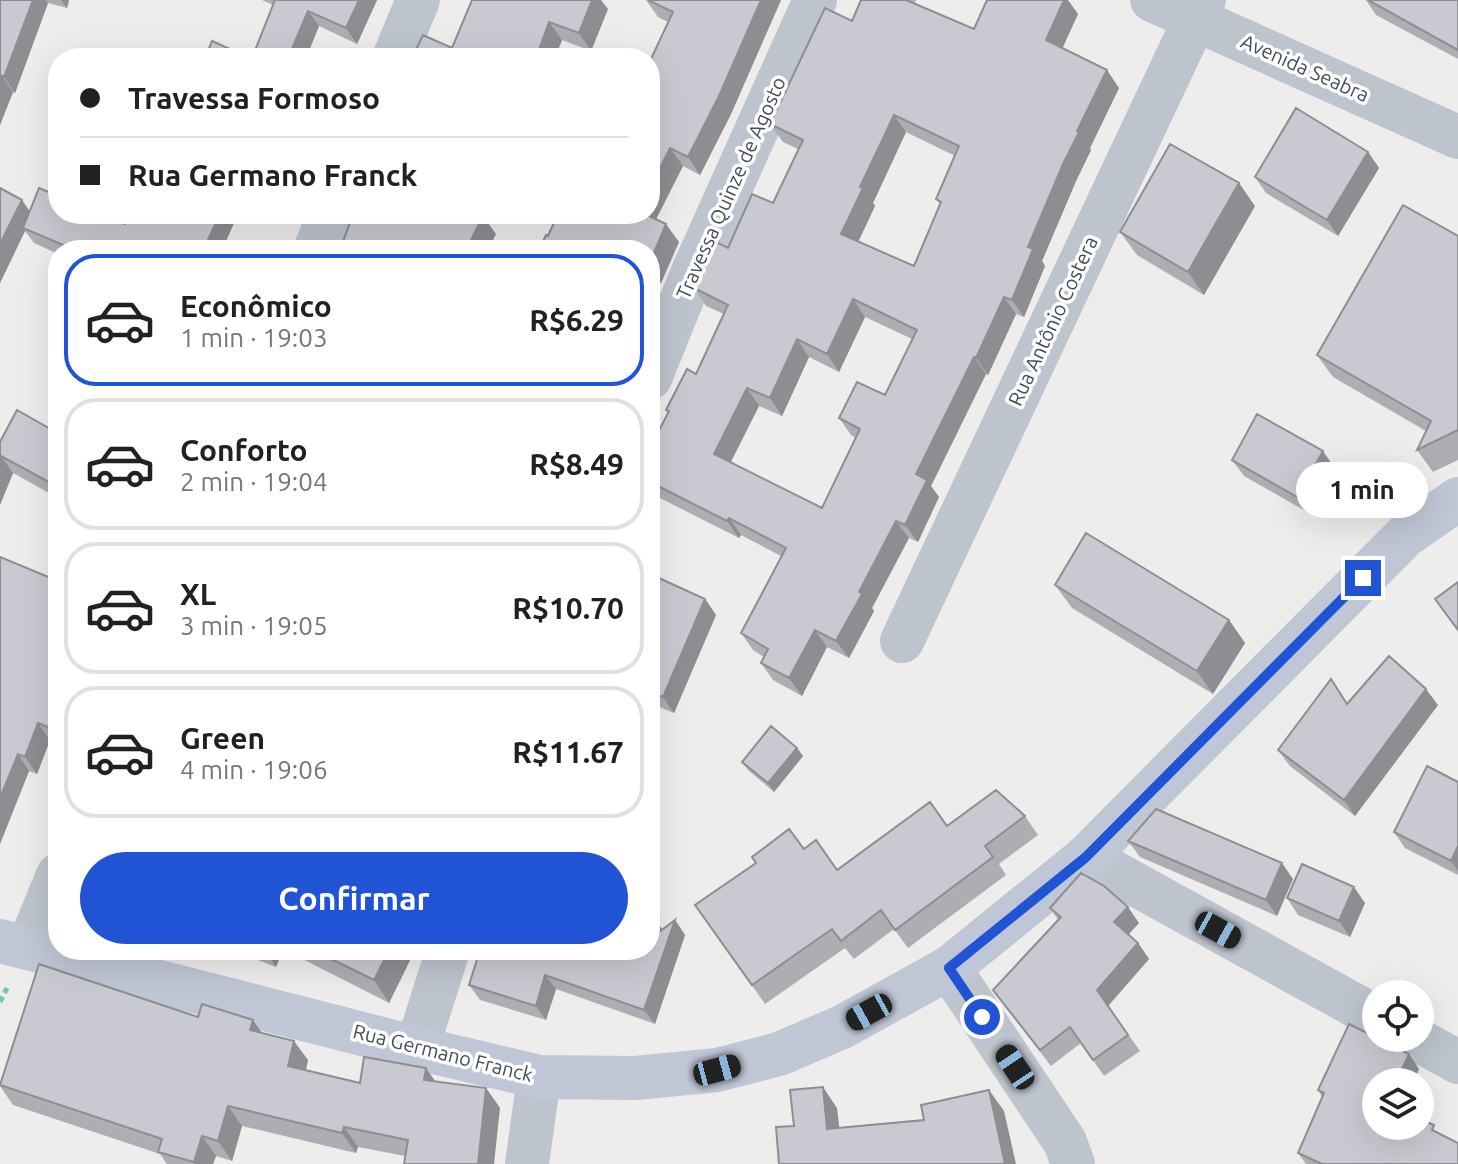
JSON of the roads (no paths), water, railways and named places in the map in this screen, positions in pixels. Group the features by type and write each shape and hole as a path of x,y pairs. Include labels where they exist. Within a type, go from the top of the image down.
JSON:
{"street":[{"path":"398,48 418,0"},
{"name":"Travessa Quinze de Agosto","path":"660,354 815,0"},
{"name":"Avenida Seabra","path":"1152,0 1200,10 1458,137"},
{"name":"Rua Antônio Costera","path":"902,641 1200,10"},
{"name":"Rua Germano Franck","path":"76,960 539,1077 636,1078 717,1070 779,1054 842,1027 949,968 1086,857 1405,536 1458,499"},
{"path":"1086,857 1362,1009"},
{"path":"14,944 48,891"},
{"name":"Rua Germano Franck","path":"14,944 48,953"},
{"path":"417,1048 445,960"},
{"path":"949,968 1065,1142 1073,1164"},
{"path":"1434,1049 1458,1062"},
{"path":"527,1164 539,1077"}]}
